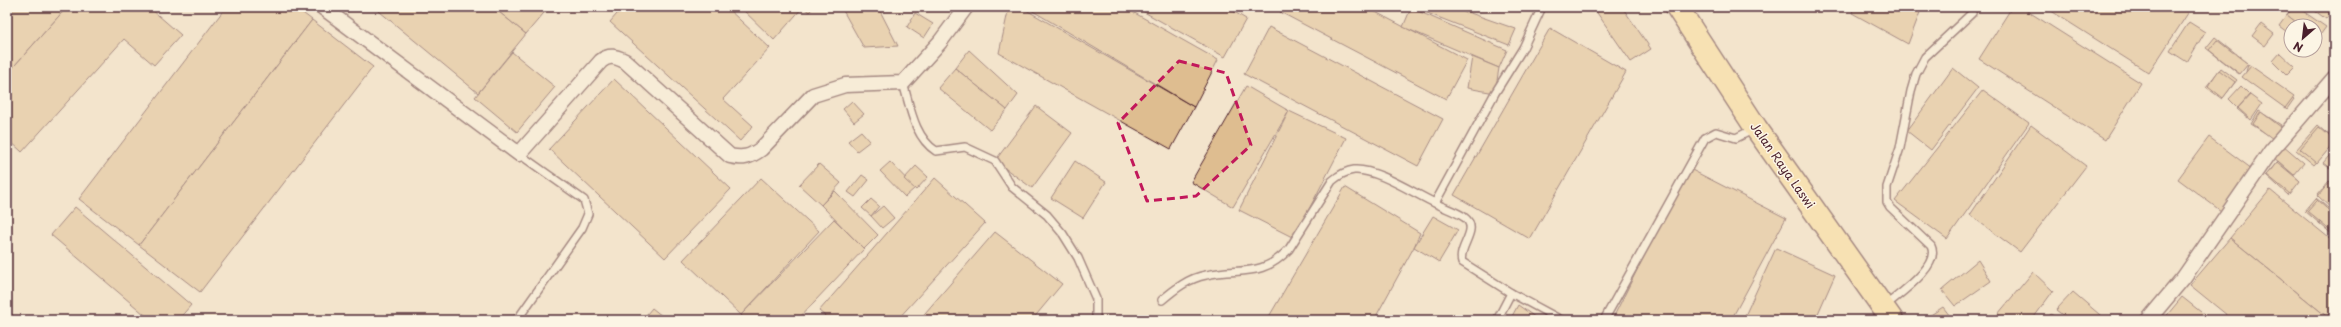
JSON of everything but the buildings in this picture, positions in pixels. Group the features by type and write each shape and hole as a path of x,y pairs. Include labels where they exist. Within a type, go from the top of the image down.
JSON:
{"main road":[{"name":"Jalan Raya Laswi","path":"1677,7 1756,128 1888,313"}],"street":[{"path":"322,7 519,154 606,57 615,56 625,61 730,156 741,158 752,156 761,149 813,95 845,85 866,82 903,83 940,42 966,7"},
{"path":"2148,320 2184,277 2271,151 2334,78"}],"lane":[{"path":"1435,203 1495,93 1523,48 1542,7"},
{"path":"1888,313 1929,266 1933,254 1931,246 1890,208 1888,202 1887,187 1900,148 1911,92 1925,58 1972,13"},
{"path":"903,83 916,125 930,147 936,151 965,147 995,161 1012,187 1047,215 1063,234 1078,258 1096,299 1096,320"},
{"path":"1604,320 1705,138 1716,132 1736,138 1756,128"},
{"path":"516,320 582,228 588,214 584,200 519,154"},
{"path":"1162,300 1189,281 1207,274 1252,271 1280,258 1289,249 1332,181 1341,174 1354,170 1368,171 1463,217 1470,225 1470,231 1461,252 1462,262 1511,293 1562,320"},
{"path":"1497,320 1511,293"}],"highlighted area":[{"path":"1179,61 1226,73 1251,145 1196,196 1147,201 1118,123"}]}
